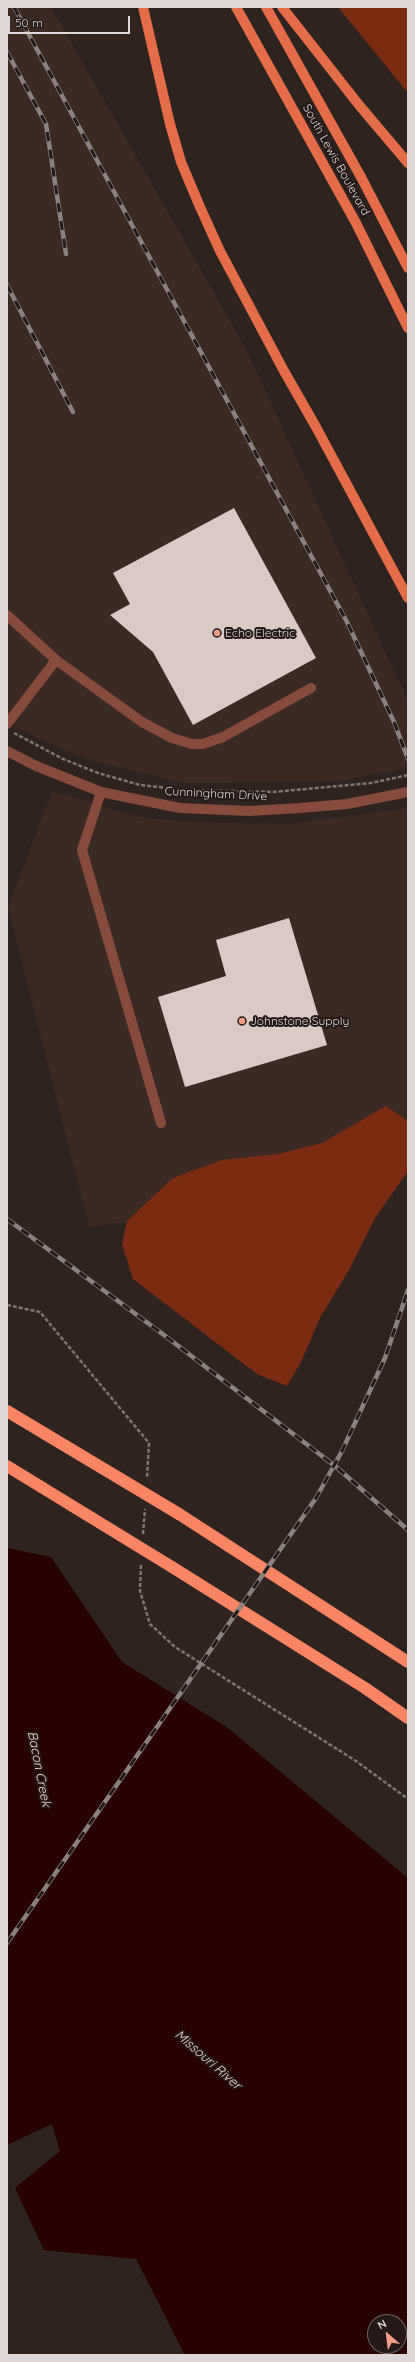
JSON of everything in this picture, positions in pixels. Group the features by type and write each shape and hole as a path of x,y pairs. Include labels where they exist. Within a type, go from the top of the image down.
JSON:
{"highway":[{"path":"7,1411 179,1514 408,1662"},
{"path":"7,1466 365,1688 408,1718"}],"main road":[{"path":"143,7 181,162 200,207 220,251 273,351 408,598"},
{"name":"South Lewis Boulevard","path":"236,7 334,183 408,328"},
{"name":"South Lewis Boulevard","path":"266,7 361,177 408,268"},
{"path":"282,7 359,106 408,163"}],"street":[{"path":"7,615 56,660 142,722 172,738 192,744 203,744 223,737 311,688"},
{"path":"10,728 56,660"},
{"name":"Cunningham Drive","path":"7,750 34,765 101,792 180,808 249,811 347,804 408,792"},
{"path":"101,792 82,850 161,1123"}],"path":[{"path":"10,728 63,759 98,773 140,785 187,790 273,792 290,789 327,788 371,783 408,775"}],"shaded area":[{"path":"7,7 51,7 247,351 408,701 408,768 332,782 183,783 88,760 31,735 7,721"},
{"path":"338,7 408,7 408,93"},
{"path":"52,791 139,817 193,822 289,824 408,808 408,1163 328,1192 89,1227 8,907"},
{"path":"386,1106 408,1121 408,1171 375,1218 349,1270 320,1318 301,1362 287,1386 257,1374 133,1279 122,1244 127,1221 173,1178 222,1160 278,1154 322,1143"}],"water":[{"path":"7,1548 51,1557 122,1662 228,1728 408,1878 408,2355 185,2355 136,2259 44,2250 15,2188 60,2151 52,2124 7,2145"}],"building":[{"name":"Echo Electric","path":"234,508 316,658 193,725 153,652 110,615 130,604 113,573"},
{"name":"Johnstone Supply","path":"289,918 327,1045 185,1087 158,997 226,976 216,940"}],"railway":[{"path":"14,7 347,622 394,722 408,759"},
{"path":"7,52 46,124 66,254"},
{"path":"7,285 73,412"},
{"path":"7,1219 164,1335 335,1466 408,1530"},
{"path":"7,1943 316,1498 342,1451 385,1358 408,1290"}],"place":[{"name":"Echo Electric","path":"217,633"},
{"name":"Johnstone Supply","path":"242,1021"}],"water label":[{"name":"Bacon Creek","path":"39,1769"},
{"name":"Missouri River","path":"208,2060"}]}
